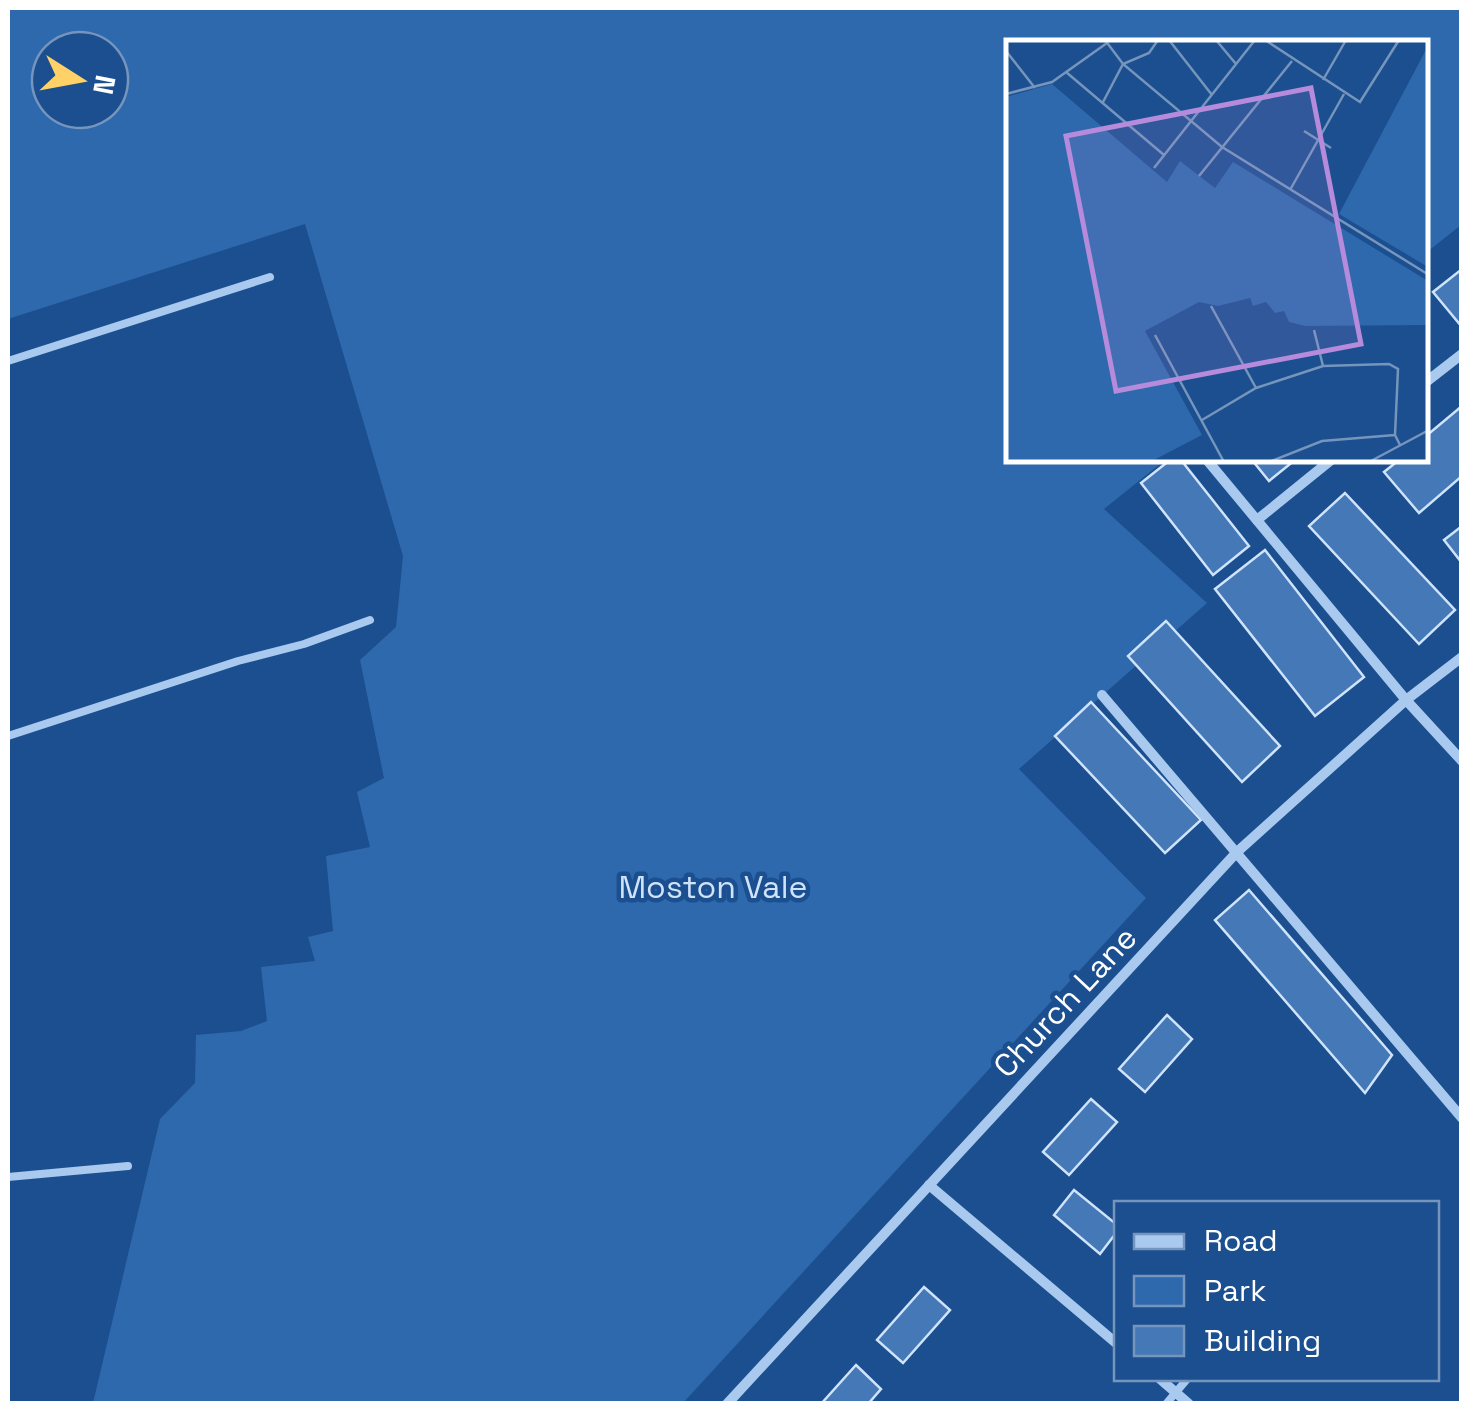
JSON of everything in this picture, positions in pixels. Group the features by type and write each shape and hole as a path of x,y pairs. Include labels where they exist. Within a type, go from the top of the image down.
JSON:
{"street":[{"path":"1429,380 1462,354"},
{"path":"1209,462 1462,762"},
{"path":"1257,520 1329,462"},
{"name":"Church Lane","path":"727,1404 1237,852 1406,700 1462,657"},
{"path":"1102,695 1462,1118"},
{"path":"929,1186 1114,1341"},
{"path":"1163,1381 1189,1404"}],"lane":[{"path":"8,362 270,277"},
{"path":"8,736 370,620"},
{"path":"8,1177 128,1166"},
{"path":"1166,1404 1185,1381"}],"green space":[{"name":"Moston Vale","path":"8,8 1461,8 1461,225 1429,250 1429,40 1006,40 1006,462 1163,462 1104,509 1207,603 1019,769 1146,898 683,1403 93,1403 160,1119 195,1083 196,1035 241,1031 267,1021 261,967 315,961 308,937 333,931 326,856 370,847 357,792 384,778 360,660 396,627 403,556 305,224 8,319"}],"building":[{"path":"1462,269 1462,327 1433,292"},
{"path":"1462,406 1462,476 1419,513 1384,472 1396,462 1429,462 1429,434"},
{"path":"1167,462 1183,462 1249,546 1213,575 1141,483"},
{"path":"1254,462 1293,462 1269,481"},
{"path":"1345,493 1455,610 1419,644 1309,526"},
{"path":"1462,526 1462,563 1444,540"},
{"path":"1265,550 1364,677 1315,716 1215,589"},
{"path":"1166,621 1280,746 1242,782 1128,656"},
{"path":"1091,702 1201,820 1165,853 1055,736"},
{"path":"1249,890 1392,1055 1365,1093 1215,920"},
{"path":"1167,1015 1192,1039 1145,1092 1119,1069"},
{"path":"1091,1099 1117,1122 1069,1175 1043,1152"},
{"path":"1074,1190 1114,1222 1114,1236 1100,1254 1054,1215"},
{"path":"924,1287 950,1310 903,1363 877,1340"},
{"path":"856,1365 881,1389 868,1404 821,1404"}]}
